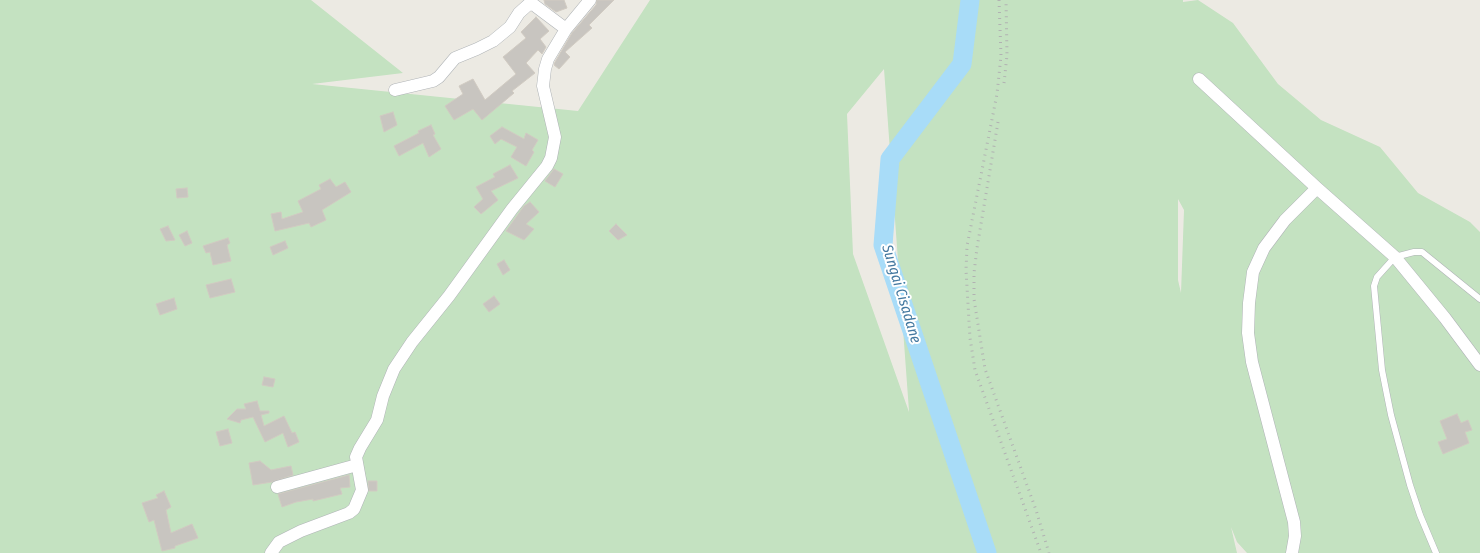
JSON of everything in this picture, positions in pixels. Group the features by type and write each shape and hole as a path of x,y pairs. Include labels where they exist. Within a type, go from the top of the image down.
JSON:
{"street":[{"path":"271,553 279,542 300,531 349,513 354,509 362,490 356,457 377,420 383,396 394,369 412,342 449,296 512,209 547,166 551,158 556,137 543,86 548,59 566,29 590,0"},
{"path":"395,90 433,82 455,58 493,41 510,27 524,7 529,4 534,5 566,29"},
{"path":"1199,79 1317,188 1395,257 1445,318 1480,365"},
{"path":"1292,553 1295,536 1294,522 1252,362 1248,333 1249,303 1254,272 1264,248 1285,220 1317,188"},
{"path":"277,487 357,465"}],"lane":[{"path":"1436,553 1420,515 1410,485 1391,415 1382,370 1374,286 1377,277 1382,270 1395,257 1414,252 1422,252 1480,299"}],"green space":[{"path":"0,0 311,0 403,73 312,84 578,111 650,0 1183,0 1183,2 1198,0 1233,23 1278,84 1321,120 1380,147 1418,193 1470,222 1480,232 1480,553 1247,553 1237,542 1231,527 1237,553 0,553","holes":["884,69 909,411 909,412 853,254 847,114","1178,199 1184,210 1181,293 1178,280"]}],"building":[{"path":"544,0 564,0 567,8 556,12 545,4"},
{"path":"597,0 614,0 589,25 592,28 565,52 570,57 559,69 554,65 555,62 572,33 596,5"},
{"path":"536,17 549,31 540,39 546,47 542,54 538,50 526,63 535,73 512,91 514,93 482,120 473,109 454,120 445,106 463,94 459,86 473,79 485,100 516,74 503,57 526,38 521,32"},
{"path":"393,112 397,125 384,132 380,116"},
{"path":"431,125 435,134 433,135 441,149 429,157 423,143 399,156 394,146"},
{"path":"502,127 524,139 526,133 538,140 532,150 534,152 526,166 511,157 517,147 501,139 495,144 490,136"},
{"path":"510,165 518,178 491,191 498,200 481,214 474,207 483,199 476,187 495,177 493,174"},
{"path":"554,169 563,174 555,187 545,181"},
{"path":"330,179 336,187 345,182 351,192 322,210 326,220 311,227 309,223 275,231 271,214 281,212 282,219 303,212 298,201 321,189 319,185"},
{"path":"187,188 188,197 177,198 176,189"},
{"path":"530,202 539,212 526,224 534,229 524,240 506,231 524,206"},
{"path":"616,224 627,235 618,240 609,231"},
{"path":"168,226 175,240 166,241 160,229"},
{"path":"187,231 192,243 185,246 179,235"},
{"path":"228,238 230,243 227,245 231,261 213,265 210,252 206,253 203,246"},
{"path":"285,241 288,248 273,255 270,247"},
{"path":"504,260 510,270 503,275 497,264"},
{"path":"231,279 235,292 210,298 206,285"},
{"path":"494,296 500,304 489,312 483,304"},
{"path":"174,298 177,309 160,315 156,304"},
{"path":"264,377 275,379 273,387 262,385"},
{"path":"257,401 260,411 269,411 269,413 261,415 264,426 284,416 292,433 295,432 299,442 288,447 283,433 265,442 253,417 241,420 240,423 227,419 237,409 246,409 244,404"},
{"path":"1457,414 1461,423 1468,420 1472,430 1465,432 1469,443 1443,454 1438,442 1447,439 1440,421"},
{"path":"228,429 232,443 220,446 216,432"},
{"path":"260,461 271,470 291,466 293,475 272,482 253,485 249,463"},
{"path":"349,475 350,487 340,488 342,494 313,501 313,499 296,502 282,507 278,494"},
{"path":"368,481 377,481 377,491 369,491"},
{"path":"164,491 171,507 166,510 171,533 192,524 198,538 175,546 175,548 162,551 154,520 149,522 142,503 158,498 156,495"}],"waterway":[{"name":"Sungai Cisadane","path":"970,0 962,64 890,159 883,245 987,553"}],"railway":[{"path":"999,0 1001,56 997,94 967,246 966,270 970,338 975,370 1041,553"},
{"path":"1004,83 1007,55 1006,0"},
{"path":"998,122 977,248 974,273 974,299 985,369 1036,510 1049,553"}]}
